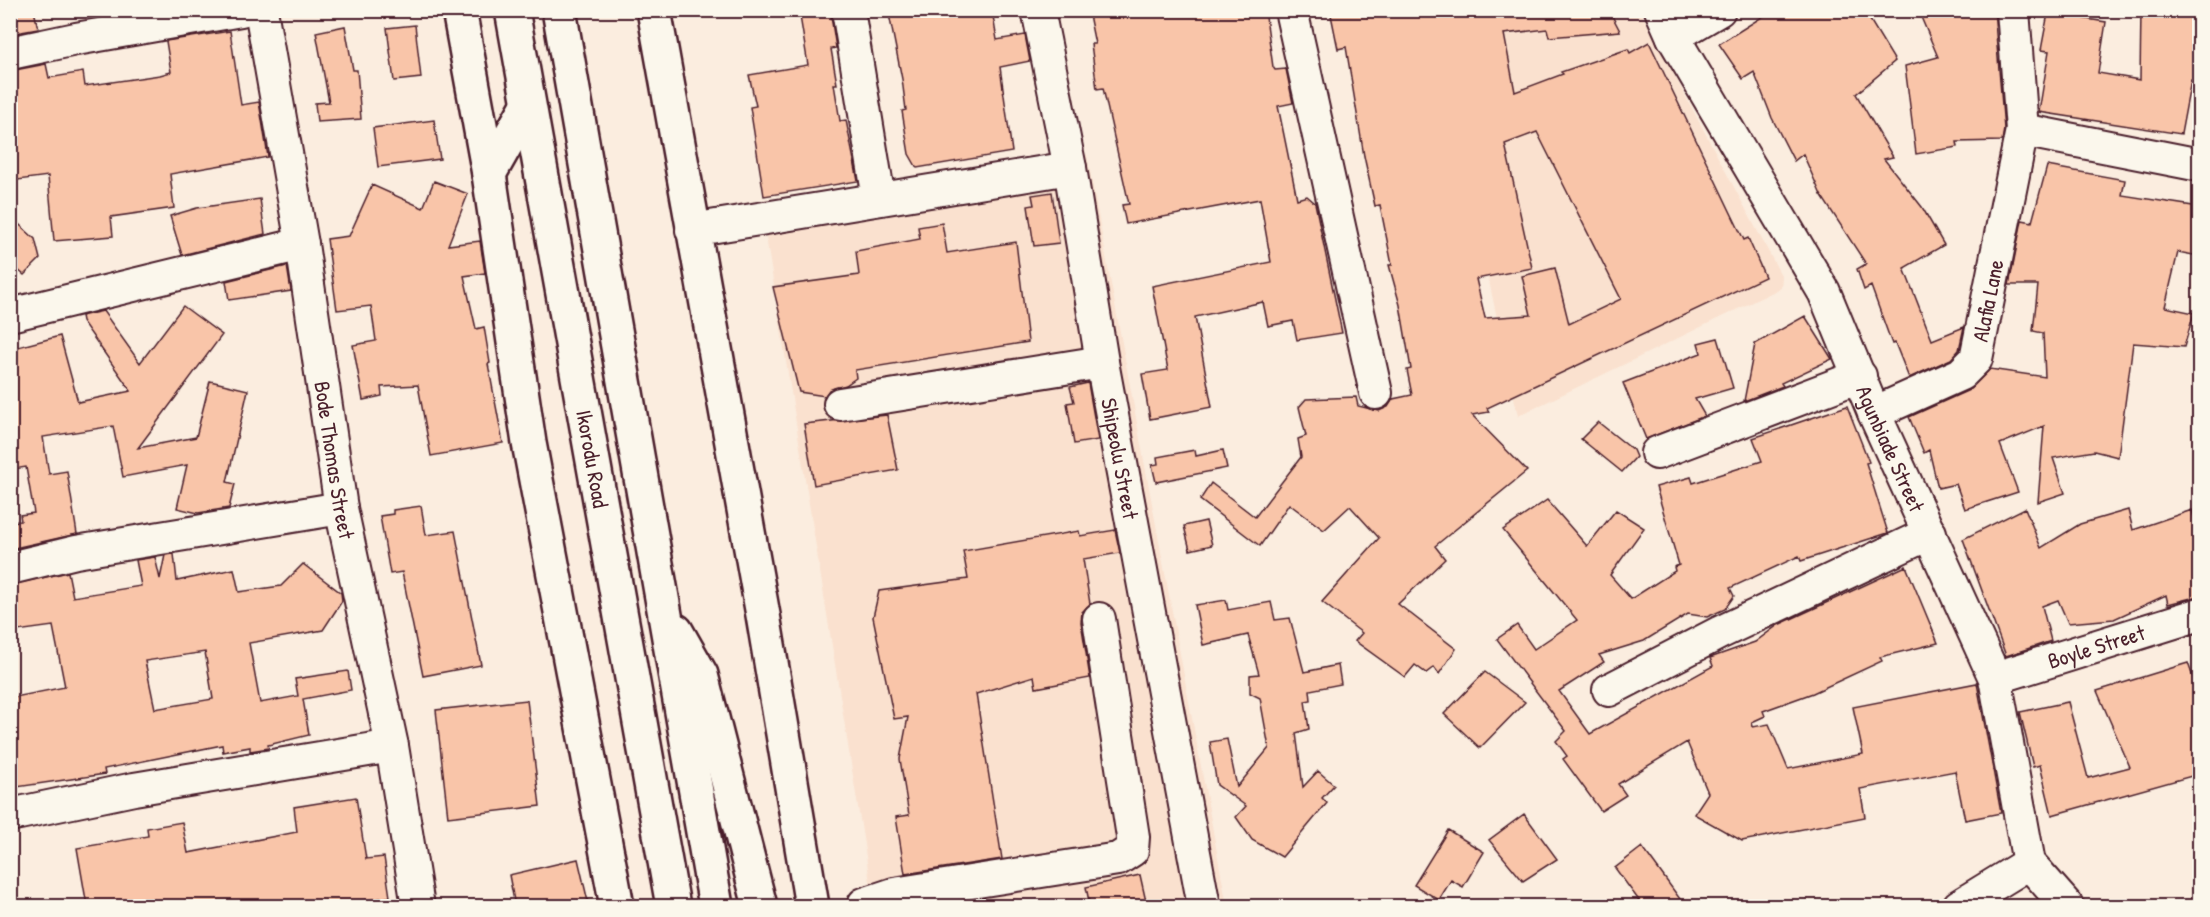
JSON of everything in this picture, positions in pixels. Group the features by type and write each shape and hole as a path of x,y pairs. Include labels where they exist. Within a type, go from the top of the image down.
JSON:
{"main road":[{"path":"459,10 489,174 529,443 617,906"},
{"name":"Ikorodu Road","path":"512,10 673,906"},
{"name":"Ikorodu Road","path":"559,10 716,906"},
{"path":"654,10 763,615 812,906"},
{"path":"489,174 528,105"},
{"path":"664,609 701,675 760,906"}],"street":[{"path":"10,53 241,10"},
{"name":"Bode Thomas Street","path":"261,10 302,244 341,508 392,746 418,906"},
{"path":"848,10 879,199"},
{"name":"Shipeolu Street","path":"1038,10 1070,168 1102,362 1203,906"},
{"path":"1291,10 1376,393"},
{"path":"1667,24 1719,10"},
{"name":"Alafia Lane","path":"1874,413 1961,374 1976,359 2022,130 2013,10"},
{"name":"Agunbiade Street","path":"1667,24 1824,292 1874,413 1995,678 2029,863"},
{"path":"2022,130 2199,165"},
{"path":"692,230 1070,168"},
{"path":"10,315 302,244"},
{"path":"840,404 1102,362"},
{"path":"1657,453 1860,376"},
{"path":"10,568 76,552 341,508"},
{"path":"1609,690 1719,633 1930,533"},
{"name":"Boyle Street","path":"1995,678 2199,614"},
{"path":"855,906 894,894 1118,859 1132,850 1133,837 1099,619"},
{"path":"10,815 134,789 392,746"},
{"path":"1959,906 2029,863 2067,906"}],"shaded area":[{"path":"1431,11 1640,11 1782,277 1781,288 1518,416"},
{"path":"1087,155 1227,906 874,906 762,212"}],"building":[{"path":"10,10 34,10 38,29 10,34"},
{"path":"799,10 830,10 836,48 831,49 837,84 834,84 840,121 846,120 858,181 764,196 750,107 756,106 749,75 808,65"},
{"path":"911,10 992,10 997,40 1025,35 1030,61 1000,67 1012,152 917,168 909,154 902,111 906,110 902,79 889,14"},
{"path":"1088,10 1265,10 1273,67 1275,70 1286,69 1293,103 1278,106 1297,199 1307,196 1315,203 1342,333 1297,340 1293,321 1268,326 1263,302 1195,317 1212,407 1150,419 1142,374 1168,370 1152,286 1271,262 1260,199 1126,224 1122,205 1129,204 1103,88 1097,89 1091,44 1095,44"},
{"path":"1330,10 1609,10 1620,31 1549,37 1547,29 1504,34 1515,92 1563,74 1561,72 1628,49 1630,53 1649,42 1744,240 1748,238 1765,277 1487,408 1489,412 1472,415 1527,471 1435,546 1445,559 1398,604 1456,649 1439,674 1434,667 1426,673 1415,665 1405,677 1355,641 1362,633 1322,602 1379,538 1350,506 1324,530 1289,504 1260,546 1200,500 1211,483 1255,517 1301,457 1298,439 1306,436 1299,407 1306,399 1356,397 1358,406 1379,411 1388,407 1393,399 1412,395 1407,370 1411,369 1400,305 1389,265 1392,265 1380,205 1375,206 1364,156 1346,47 1338,49","holes":["1537,132 1621,299 1569,324 1555,268 1522,276 1531,315 1485,318 1476,279 1532,268 1505,144"]},
{"path":"1773,10 1864,10 1895,61 1856,94 1893,157 1884,159 1922,207 1944,245 1904,268 1932,340 1964,327 1959,350 1951,359 1909,378 1895,343 1892,344 1871,286 1864,290 1857,269 1866,264 1821,195 1803,154 1794,161 1772,118 1754,72 1743,79 1719,44"},
{"path":"1918,10 1994,10 2004,129 2002,141 1957,142 1958,147 1916,154 1905,66 1938,57"},
{"path":"2141,10 2199,10 2199,81 2191,80 2181,134 2039,112 2049,51 2041,50 2048,13 2106,22 2098,73 2140,80"},
{"path":"415,25 421,78 394,81 387,28"},
{"path":"345,26 353,70 357,70 361,119 317,122 315,103 329,102 316,32"},
{"path":"230,31 241,105 259,102 268,157 170,174 174,208 111,217 113,236 54,241 48,176 10,181 10,71 46,64 49,78 83,72 85,86 160,75 171,72 166,41"},
{"path":"434,120 440,159 378,167 373,128"},
{"path":"2047,166 2125,180 2122,195 2199,207 2199,256 2178,252 2165,307 2194,313 2184,347 2133,343 2118,457 2094,451 2053,458 2065,493 2038,502 2044,426 2000,444 2018,492 1965,509 1956,484 1938,488 1929,450 1924,453 1909,417 1969,390 1990,369 2045,377 2043,333 2033,331 2038,285 2009,285 2022,220 2032,222"},
{"path":"434,181 468,194 448,245 480,241 485,273 464,276 476,329 484,327 490,363 488,364 503,443 431,456 418,385 381,387 382,396 363,400 353,345 376,341 371,306 337,310 327,239 349,236 372,185 423,208"},
{"path":"1052,192 1059,243 1034,246 1028,206 1034,205 1032,195"},
{"path":"260,199 265,234 182,255 170,216 197,208"},
{"path":"10,216 35,239 40,259 24,275 10,263"},
{"path":"942,223 947,253 1016,242 1028,342 855,370 856,378 846,385 829,390 825,396 799,392 773,287 859,275 856,251 920,239 918,227"},
{"path":"287,266 291,291 229,300 226,281"},
{"path":"183,306 222,335 138,448 196,437 210,381 248,390 227,482 235,484 229,508 198,513 177,508 187,465 123,477 113,426 43,437 49,474 67,471 77,534 10,549 10,522 21,521 20,515 34,513 26,467 14,469 10,446 10,349 60,336 78,402 131,391 82,321 81,316 103,311 140,363"},
{"path":"1805,316 1832,359 1781,383 1783,386 1744,401 1755,344"},
{"path":"1718,338 1733,388 1695,399 1705,416 1646,439 1623,383 1701,353 1698,343"},
{"path":"1088,383 1098,440 1074,444 1067,403 1074,402 1070,387"},
{"path":"1847,406 1869,462 1866,463 1888,533 1801,561 1799,556 1730,588 1734,596 1725,609 1707,617 1688,614 1644,641 1599,655 1604,662 1559,691 1590,734 1713,666 1710,658 1755,642 1778,625 1906,566 1938,643 1880,657 1882,661 1813,693 1763,711 1765,716 1752,722 1753,727 1769,724 1788,769 1863,754 1853,707 1977,683 2001,813 1965,820 1955,771 1860,789 1865,817 1742,841 1694,814 1708,793 1687,742 1618,784 1626,795 1601,811 1563,759 1567,756 1556,741 1566,731 1497,639 1517,625 1534,649 1577,620 1503,530 1547,500 1587,546 1616,510 1644,528 1610,575 1631,599 1675,571 1674,567 1679,565 1656,487 1691,477 1693,483 1762,461 1753,438"},
{"path":"887,415 898,470 814,485 804,424"},
{"path":"1598,422 1633,450 1636,457 1622,472 1581,439"},
{"path":"1195,450 1196,456 1223,450 1227,468 1156,482 1152,465 1158,464 1157,457"},
{"path":"421,506 426,535 455,531 481,665 423,676 402,572 390,574 380,516 393,514 393,510"},
{"path":"2025,508 2041,548 2080,524 2128,510 2133,530 2192,510 2199,537 2199,596 2168,604 2166,595 2114,619 2068,623 2058,600 2042,606 2051,641 2006,656 1963,539"},
{"path":"1206,521 1212,545 1190,550 1184,526"},
{"path":"1115,530 1120,553 1083,559 1090,604 1082,612 1081,622 1090,678 1036,688 1034,676 976,694 1002,859 905,874 896,817 909,815 900,759 908,717 894,719 873,617 879,591 968,579 963,551 1079,531 1080,536"},
{"path":"174,554 177,581 234,569 239,592 281,586 303,564 341,593 342,601 323,630 249,643 260,703 298,696 295,679 348,671 351,690 303,699 309,735 268,745 269,748 250,751 250,747 223,752 222,745 104,769 105,774 10,788 10,698 65,687 53,626 10,632 10,585 68,572 73,597 141,586 136,560 155,557 160,579 165,555","holes":["205,652 213,699 155,709 145,661"]},
{"path":"1226,600 1228,610 1271,602 1275,620 1290,618 1304,672 1338,665 1341,684 1310,690 1311,700 1305,701 1309,729 1296,733 1303,787 1318,771 1334,785 1322,798 1327,803 1282,857 1252,840 1236,817 1246,806 1217,785 1210,742 1227,739 1237,787 1269,748 1260,698 1250,693 1250,675 1259,674 1248,635 1203,645 1195,605"},
{"path":"2188,663 2199,694 2199,774 2052,815 2040,765 2033,767 2020,712 2068,702 2088,778 2130,767 2097,691"},
{"path":"1485,672 1525,702 1480,748 1444,714"},
{"path":"527,700 540,806 448,817 436,710"},
{"path":"356,797 366,859 384,857 390,897 323,906 87,906 77,848 148,836 147,828 182,822 188,853 297,832 294,807"},
{"path":"1524,814 1557,859 1523,881 1489,840"},
{"path":"1448,830 1484,852 1463,887 1451,880 1439,900 1414,885"},
{"path":"1642,847 1680,899 1669,906 1643,906 1615,868"},
{"path":"578,859 589,906 515,906 509,875"},
{"path":"1140,875 1147,906 1090,906 1086,887"},
{"path":"973,900 975,906 931,906"}]}
